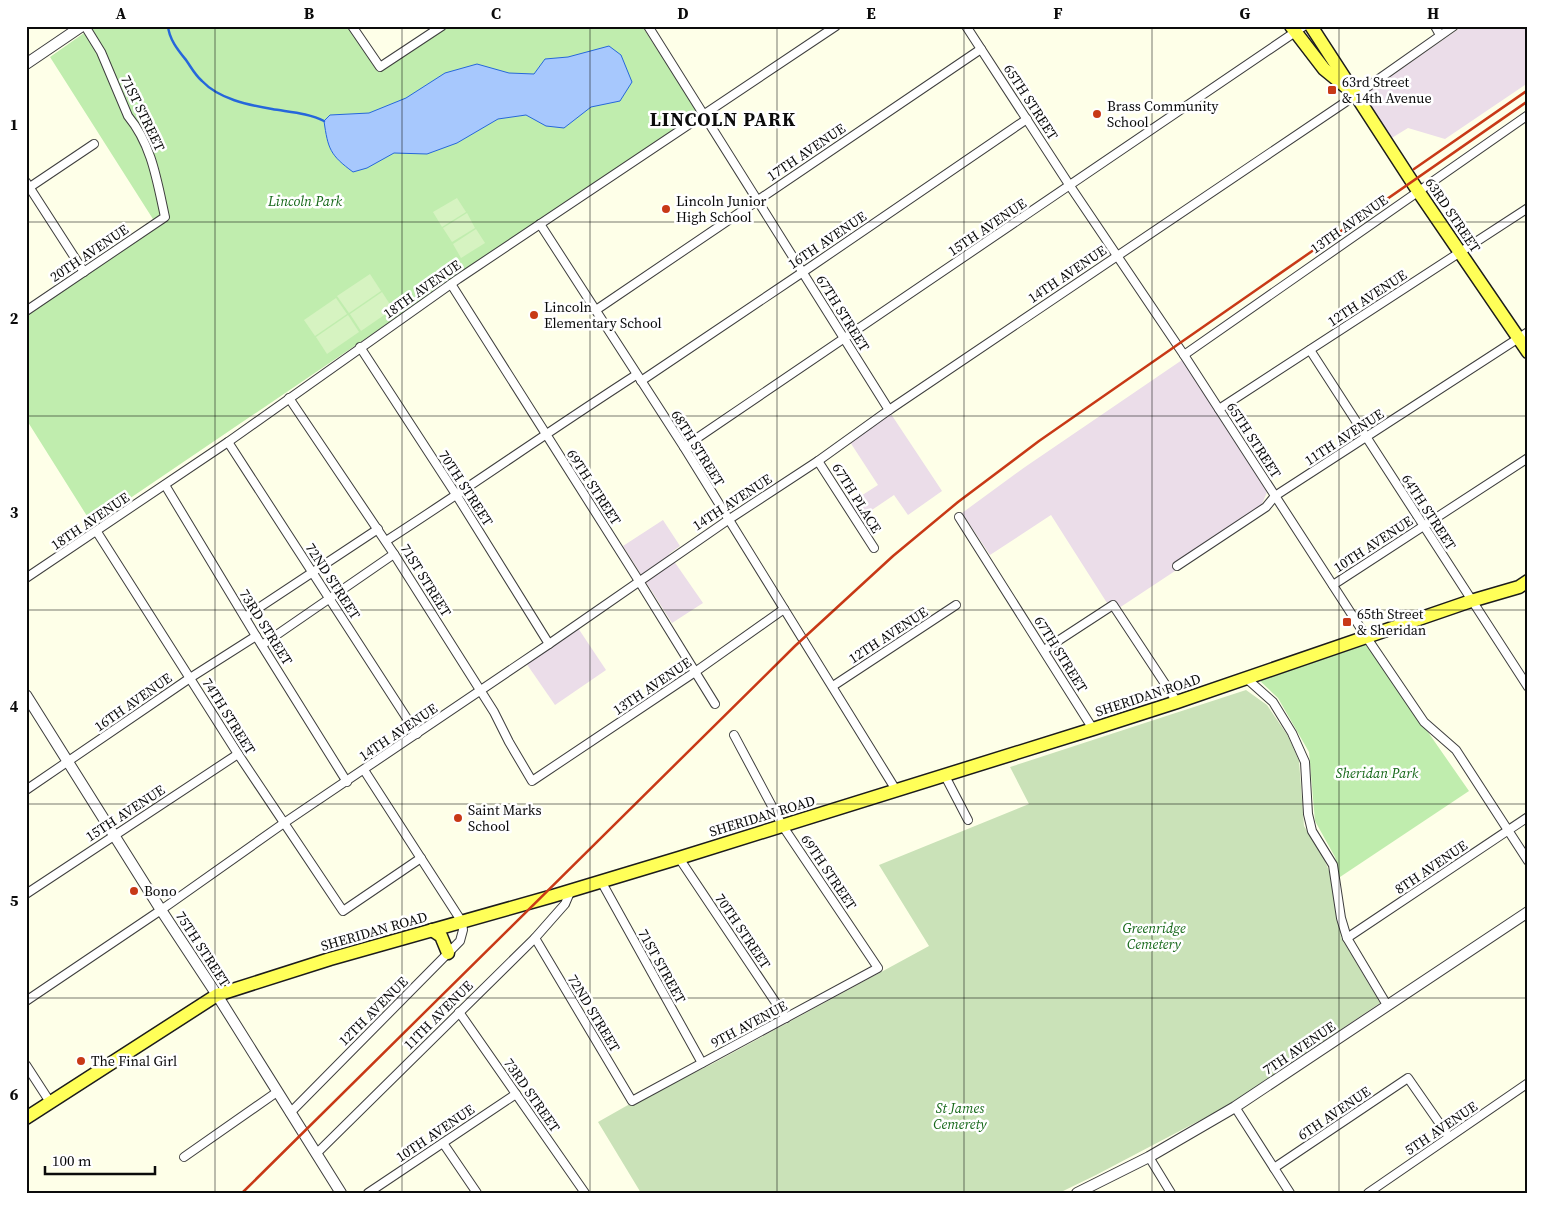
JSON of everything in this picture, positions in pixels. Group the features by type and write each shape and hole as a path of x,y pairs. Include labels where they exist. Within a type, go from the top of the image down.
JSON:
{"main road":[{"name":"63RD STREET","path":"1311,26 1418,191 1460,252 1523,335 1528,352"},
{"name":"63RD STREET","path":"1297,28 1324,69 1356,95"},
{"name":"SHERIDAN ROAD","path":"26,1118 217,995 330,959 679,858 944,774 1094,729 1367,638 1471,601 1519,587 1528,581"},
{"path":"432,930 441,936 448,953"}],"street":[{"path":"26,64 84,26"},
{"name":"71ST STREET","path":"84,26 101,52 128,116 135,124 146,145 153,163 165,216"},
{"path":"352,26 380,67 442,26"},
{"name":"67TH STREET","path":"648,26 889,410"},
{"name":"18TH AVENUE","path":"26,578 228,442 451,284 836,26"},
{"name":"65TH STREET","path":"966,26 1070,186 1184,355 1367,638 1424,722 1456,750 1528,861"},
{"path":"1434,26 1440,35"},
{"name":"14TH AVENUE","path":"26,1001 728,520 818,461 889,410 1356,95 1454,26"},
{"name":"15TH AVENUE","path":"684,447 1070,186 1297,28"},
{"name":"17TH AVENUE","path":"596,310 981,49"},
{"name":"13TH AVENUE","path":"1184,355 1528,116"},
{"name":"16TH AVENUE","path":"386,541 457,496 545,434 639,378 803,272 1026,118"},
{"path":"84,272 28,185 94,144"},
{"name":"12TH AVENUE","path":"1219,409 1528,208"},
{"name":"20TH AVENUE","path":"26,311 165,216"},
{"name":"68TH STREET","path":"540,224 684,447 896,790"},
{"name":"69TH STREET","path":"451,284 715,704"},
{"name":"11TH AVENUE","path":"1177,566 1266,507 1275,496 1523,335"},
{"name":"70TH STREET","path":"360,347 457,496 549,644"},
{"name":"64TH STREET","path":"1310,350 1528,687"},
{"name":"71ST STREET","path":"289,398 386,541 481,691 532,781"},
{"name":"72ND STREET","path":"228,442 417,734"},
{"name":"10TH AVENUE","path":"1333,585 1528,458"},
{"name":"67TH PLACE","path":"818,461 874,548"},
{"name":"73RD STREET","path":"165,485 347,782"},
{"name":"67TH STREET","path":"959,517 1094,729"},
{"path":"245,617 378,529"},
{"name":"74TH STREET","path":"97,532 238,754 343,911 421,858"},
{"path":"262,645 330,600 394,554"},
{"name":"12TH AVENUE","path":"832,686 956,605"},
{"path":"1044,650 1113,605 1177,702"},
{"name":"13TH AVENUE","path":"532,781 695,672 784,609"},
{"name":"16TH AVENUE","path":"26,790 190,678 256,636"},
{"path":"1246,678 1273,702 1292,732 1305,762 1308,814 1312,831 1334,865 1341,918 1347,938 1387,1006"},
{"name":"75TH STREET","path":"28,701 160,910 217,995 341,1193"},
{"name":"69TH STREET","path":"734,735 782,826 878,968"},
{"name":"15TH AVENUE","path":"26,894 238,754"},
{"path":"364,770 462,922"},
{"path":"944,774 968,820"},
{"name":"8TH AVENUE","path":"1347,938 1528,817"},
{"name":"70TH STREET","path":"679,858 786,1018"},
{"name":"71ST STREET","path":"601,881 702,1063"},
{"name":"11TH AVENUE","path":"317,1153 535,938 565,904 571,890"},
{"name":"7TH AVENUE","path":"1077,1193 1149,1157 1235,1107 1528,912"},
{"name":"12TH AVENUE","path":"290,1114 460,941 463,930 462,922"},
{"name":"72ND STREET","path":"535,938 632,1101"},
{"name":"9TH AVENUE","path":"632,1101 878,968"},
{"name":"73RD STREET","path":"459,1012 585,1193"},
{"path":"26,1065 50,1102"},
{"name":"6TH AVENUE","path":"1274,1168 1408,1078 1449,1137"},
{"name":"5TH AVENUE","path":"1368,1193 1528,1083"},
{"path":"184,1157 277,1092"},
{"name":"10TH AVENUE","path":"368,1193 516,1094"},
{"path":"1235,1107 1290,1193"},
{"path":"443,1143 477,1193"},
{"path":"1149,1157 1171,1193"}],"shaded area":[{"path":"1463,26 1528,26 1528,83 1445,139 1408,128 1390,139 1364,98 1364,95"},
{"path":"1182,360 1267,492 1257,510 1172,565 1175,571 1119,608 1113,600 1107,603 1051,515 990,555 962,513 1025,467"},
{"path":"891,414 942,491 908,515 894,495 860,518 850,503 878,485 850,442"},
{"path":"663,520 680,546 669,554 703,603 672,623 623,546"},
{"path":"578,628 606,670 555,705 526,663"}],"green space":[{"name":"Lincoln Park","path":"94,26 347,26 379,72 449,26 642,26 698,113 92,524 26,419 26,316 158,227 50,57"},
{"path":"457,198 466,212 442,227 433,212"},
{"path":"467,213 475,228 452,242 443,228"},
{"path":"476,229 485,243 461,258 453,244"},
{"path":"370,274 381,291 349,313 337,296"},
{"path":"382,292 393,309 361,331 350,314"},
{"path":"336,298 347,314 315,336 304,320"},
{"path":"348,315 359,332 327,354 316,337"},
{"name":"Sheridan Park","path":"1366,643 1469,791 1340,877 1335,857 1315,821 1309,752 1278,698 1259,680"},
{"name":"Greenridge Cemetery","path":"1246,690 1267,705 1288,736 1299,761 1304,826 1322,854 1332,878 1341,937 1380,1003 1229,1105 1059,1193 641,1193 598,1122 628,1105 712,1064 929,946 879,865 1029,804 1010,767"}],"water":[{"path":"609,46 621,55 632,82 620,101 591,107 564,128 546,126 526,115 498,119 457,143 427,154 394,153 367,168 353,172 339,161 331,151 324,121 330,115 369,113 406,98 445,73 477,64 509,73 534,74 545,59 568,57"}],"waterway":[{"path":"168,26 174,44 195,74 209,87 225,97 244,103 305,114 324,121"}],"railway":[{"path":"1414,169 1528,90"},
{"path":"242,1193 795,646 893,556 958,502 1039,441 1528,101"}],"place":[{"name":"63rd Street & 14th Avenue","path":"1332,90"},
{"name":"Brass Community School","path":"1097,114"},
{"name":"Lincoln Junior High School","path":"666,209"},
{"name":"Lincoln Elementary School","path":"534,315"},
{"name":"65th Street & Sheridan","path":"1347,622"},
{"name":"Saint Marks School","path":"458,818"},
{"name":"Bono","path":"134,891"},
{"name":"The Final Girl","path":"81,1061"}],"district":[{"name":"LINCOLN PARK","path":"723,119"}],"park label":[{"name":"St James Cemerety","path":"960,1116"}]}
